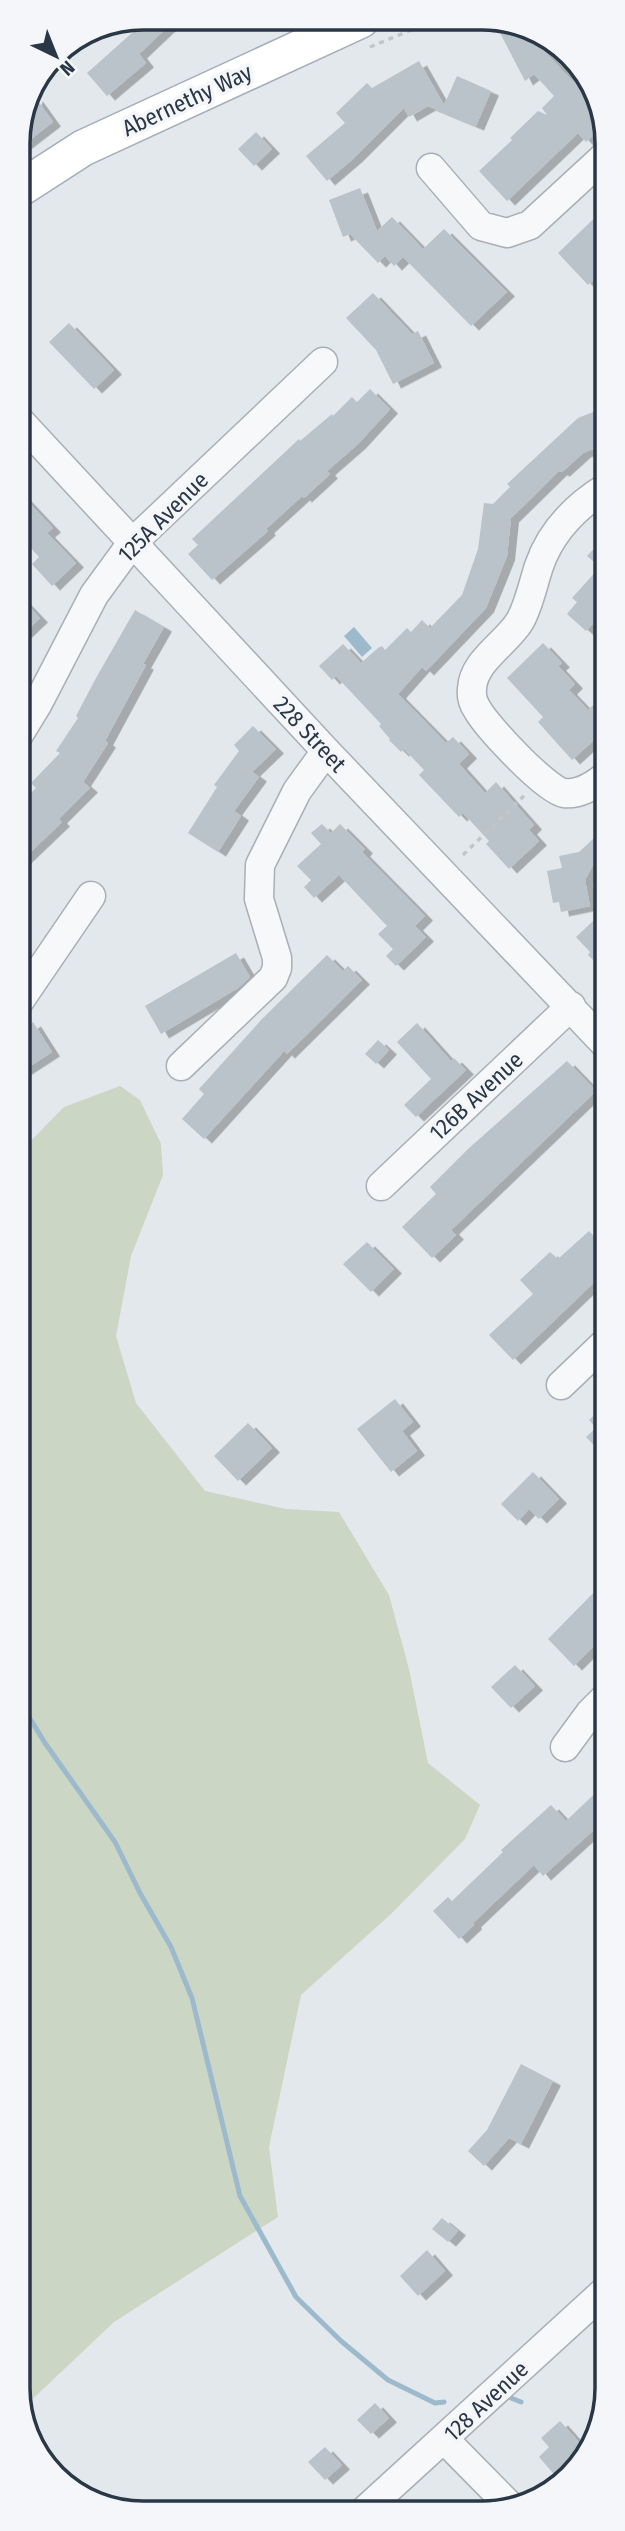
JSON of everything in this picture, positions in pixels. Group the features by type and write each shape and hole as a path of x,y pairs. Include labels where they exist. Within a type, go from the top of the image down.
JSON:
{"main road":[{"name":"Abernethy Way","path":"30,182 83,148 339,30"}],"street":[{"path":"432,168 481,226 507,233 530,225 595,165"},
{"name":"125A Avenue","path":"30,718 94,595 132,543 323,362"},
{"name":"228 Street","path":"30,432 595,1033"},
{"path":"595,495 578,506 555,534 541,562 520,622 482,665 471,687 472,698 485,722 541,780 554,790 571,793 595,784"},
{"path":"181,1066 273,978 277,958 259,900 260,865 296,790 327,751"},
{"path":"30,985 91,896"},
{"name":"126B Avenue","path":"381,1186 570,1006"},
{"path":"561,1385 595,1352"},
{"path":"565,1747 595,1708"},
{"name":"128 Avenue","path":"375,2501 595,2300"},
{"path":"444,2439 503,2499"}],"path":[{"path":"463,855 541,780"}],"green space":[{"path":"120,1086 140,1100 161,1144 163,1175 131,1256 116,1336 136,1403 205,1491 286,1509 339,1512 389,1595 409,1669 428,1763 480,1805 465,1839 391,1914 301,1995 269,2147 278,2217 114,2322 31,2401 30,1142 64,1107"}],"water":[{"path":"354,627 372,648 362,657 344,636"}],"building":[{"path":"164,30 139,54 146,63 107,96 87,73 133,32"},
{"path":"499,32 525,38 545,49 543,50 584,93 594,134 586,142 578,133 507,201 479,171 538,111 547,115 542,108 554,96 534,74 525,81"},
{"path":"419,61 444,105 457,76 491,91 476,126 428,106 409,117 404,108 327,181 306,156 345,123 336,113 367,83 372,88"},
{"path":"38,101 53,122 30,140"},
{"path":"256,132 272,149 254,166 238,149"},
{"path":"360,188 377,231 392,217 423,249 444,229 507,292 471,326 403,257 394,266 385,256 378,263 350,234 343,237 329,200"},
{"path":"595,218 595,278 588,285 558,253"},
{"path":"373,293 412,334 418,331 434,363 393,384 376,350 346,318"},
{"path":"69,323 114,370 94,389 49,342"},
{"path":"370,389 390,409 358,444 327,471 330,474 304,498 302,496 266,529 268,531 212,580 188,554 198,545 192,539 299,439 300,441 332,414 333,416 352,397 357,402"},
{"path":"595,411 595,448 583,453 562,472 559,471 511,518 507,556 486,608 426,671 422,667 398,694 446,743 453,737 469,754 459,764 485,793 496,782 534,825 529,830 539,841 509,869 486,844 489,841 463,813 459,817 419,775 424,770 404,749 401,752 389,740 379,726 381,724 336,676 332,680 319,666 343,644 361,663 378,648 382,646 385,650 407,628 411,632 422,620 430,628 462,595 478,549 484,503 493,504 510,487 507,484 578,418"},
{"path":"30,504 53,528 47,533 76,563 52,586 32,564 39,557 30,547"},
{"path":"595,548 595,563 587,556"},
{"path":"595,573 595,621 586,631 567,614 577,602 572,598"},
{"path":"30,608 40,618 30,628"},
{"path":"135,610 164,627 105,741 108,743 83,782 90,788 59,819 62,822 30,853 30,794 36,788 31,783 60,753 56,751 78,718 76,716"},
{"path":"543,643 562,663 558,666 575,684 569,690 588,710 593,705 595,707 595,739 572,760 538,722 543,717 507,678"},
{"path":"253,726 276,749 252,772 259,777 234,811 241,816 218,852 188,833 217,787 214,785 239,751 234,745"},
{"path":"322,824 331,833 340,824 365,849 362,852 425,916 415,926 426,937 396,966 386,956 393,949 378,934 387,926 339,875 314,898 304,887 311,880 297,866 321,844 311,833"},
{"path":"595,837 595,862 585,880 590,906 561,912 559,902 553,903 547,871 562,868 559,856 579,852"},
{"path":"595,919 595,962 588,955 590,952 576,937"},
{"path":"236,953 250,977 238,988 161,1034 145,1006"},
{"path":"327,955 343,971 348,966 362,980 287,1054 284,1051 204,1139 182,1119 204,1094 199,1089 262,1019"},
{"path":"33,1022 52,1052 30,1066 30,1024"},
{"path":"417,1023 451,1061 454,1058 466,1070 416,1117 404,1105 431,1079 397,1042"},
{"path":"378,1040 389,1050 376,1064 365,1054"},
{"path":"567,1061 595,1090 451,1230 456,1235 432,1258 402,1227 436,1194 430,1187 468,1149"},
{"path":"589,1231 594,1236 595,1281 513,1360 489,1335 533,1294 520,1280 550,1252 558,1259"},
{"path":"367,1242 394,1269 371,1292 343,1264"},
{"path":"395,1399 413,1422 402,1431 417,1451 391,1472 357,1429"},
{"path":"595,1414 595,1427 589,1420"},
{"path":"248,1423 272,1448 238,1481 214,1456"},
{"path":"595,1429 595,1446 586,1437"},
{"path":"533,1472 559,1499 539,1519 529,1509 518,1521 501,1504"},
{"path":"595,1591 595,1645 574,1666 548,1639"},
{"path":"515,1665 535,1686 511,1708 491,1687"},
{"path":"595,1793 595,1829 543,1876 534,1865 459,1939 433,1911 448,1897 452,1901 503,1852 501,1850 551,1805 566,1821"},
{"path":"521,2064 553,2081 521,2144 509,2138 484,2166 468,2151 487,2130"},
{"path":"442,2218 458,2231 448,2242 432,2229"},
{"path":"427,2250 445,2271 418,2296 400,2276"},
{"path":"375,2403 389,2418 371,2434 357,2420"},
{"path":"560,2421 580,2444 554,2474 539,2457 549,2447 541,2438"},
{"path":"325,2447 342,2465 325,2480 308,2462"}],"waterway":[{"path":"30,1719 115,1842 171,1947 192,1998 240,2196 296,2297 341,2341 388,2380 435,2403 444,2402"},
{"path":"511,2398 521,2402"}]}
